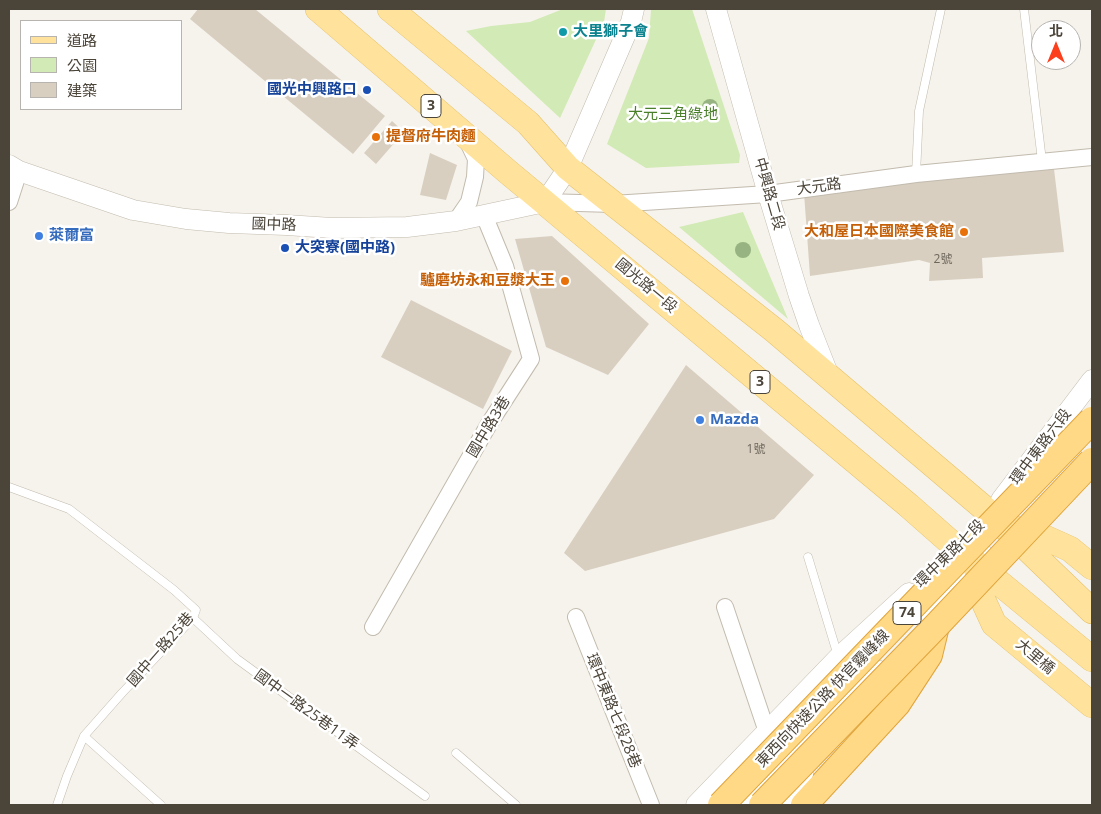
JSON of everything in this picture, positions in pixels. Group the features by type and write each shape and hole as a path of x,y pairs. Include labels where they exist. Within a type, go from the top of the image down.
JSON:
{"highway":[{"name":"東西向快速公路 快官霧峰線","path":"721,805 1092,420"},
{"name":"東西向快速公路 快官霧峰線","path":"762,805 936,626 1092,461"},
{"path":"804,805 897,704 929,655 936,626"}],"main road":[{"name":"國光路一段","path":"318,9 465,135 1092,659"},
{"path":"390,9 528,123 568,168 774,330 997,520 1038,546 1092,611"},
{"path":"1038,546 1070,549 1092,568"},
{"name":"大里橋","path":"967,556 994,624 1092,705"}],"street":[{"path":"545,202 568,168 631,22 634,9"},
{"name":"中興路二段","path":"716,9 768,194 809,325 829,376"},
{"path":"456,221 469,202 475,177 476,159 465,135"},
{"name":"大元路","path":"545,202 613,204 768,194 916,174 1092,157"},
{"path":"9,202 14,168"},
{"name":"國中路","path":"14,168 132,210 186,219 229,223 332,228 407,227 456,221 545,202"},
{"name":"國中路3巷","path":"374,627 489,424 531,358 504,266 484,215"},
{"name":"環中東路六段","path":"997,520 1092,380"},
{"name":"環中東路六段","path":"1067,440 1092,420"},
{"name":"環中東路七段","path":"740,805 832,711 908,642 967,556 1067,440"},
{"name":"環中東路七段","path":"696,805 839,657 967,556"},
{"path":"725,606 767,732"},
{"name":"環中東路七段28巷","path":"576,617 651,805"},
{"name":"環中東路七段","path":"782,805 800,782 832,711"}],"lane":[{"path":"916,174 919,112 941,9"},
{"path":"1024,9 1042,162"},
{"name":"國中一路25巷","path":"9,486 69,509 174,590 196,610 193,618 84,736 57,805"},
{"path":"808,557 839,657"},
{"name":"國中一路25巷11弄","path":"193,618 237,659 424,796"},
{"path":"84,736 161,805"},
{"path":"456,753 516,805"}],"green space":[{"path":"563,9 606,9 604,22 560,118 466,31 530,22"},
{"name":"大元三角綠地","path":"651,9 692,9 740,155 739,163 646,168 607,144 649,38"},
{"path":"743,212 788,319 679,227"}],"building":[{"path":"198,9 255,9 385,116 353,154 190,19"},
{"path":"392,121 404,132 376,164 364,153"},
{"path":"430,153 457,165 446,200 420,195"},
{"path":"1054,169 1064,252 982,258 983,278 929,281 930,263 919,260 810,276 804,193"},
{"name":"驢磨坊永和豆漿大王","path":"552,236 649,324 608,375 546,347 515,239"},
{"path":"411,300 512,351 483,409 381,357"},
{"name":"Mazda","path":"686,365 814,475 774,519 585,571 564,553"}],"place":[{"name":"大里獅子會","path":"563,32"},
{"name":"國光中興路口","path":"367,90"},
{"name":"提督府牛肉麵","path":"376,137"},
{"name":"大和屋日本國際美食館","path":"964,232"},
{"name":"萊爾富","path":"39,236"},
{"name":"大突寮(國中路)","path":"285,248"},
{"name":"驢磨坊永和豆漿大王","path":"565,281"},
{"name":"Mazda","path":"700,420"}]}
